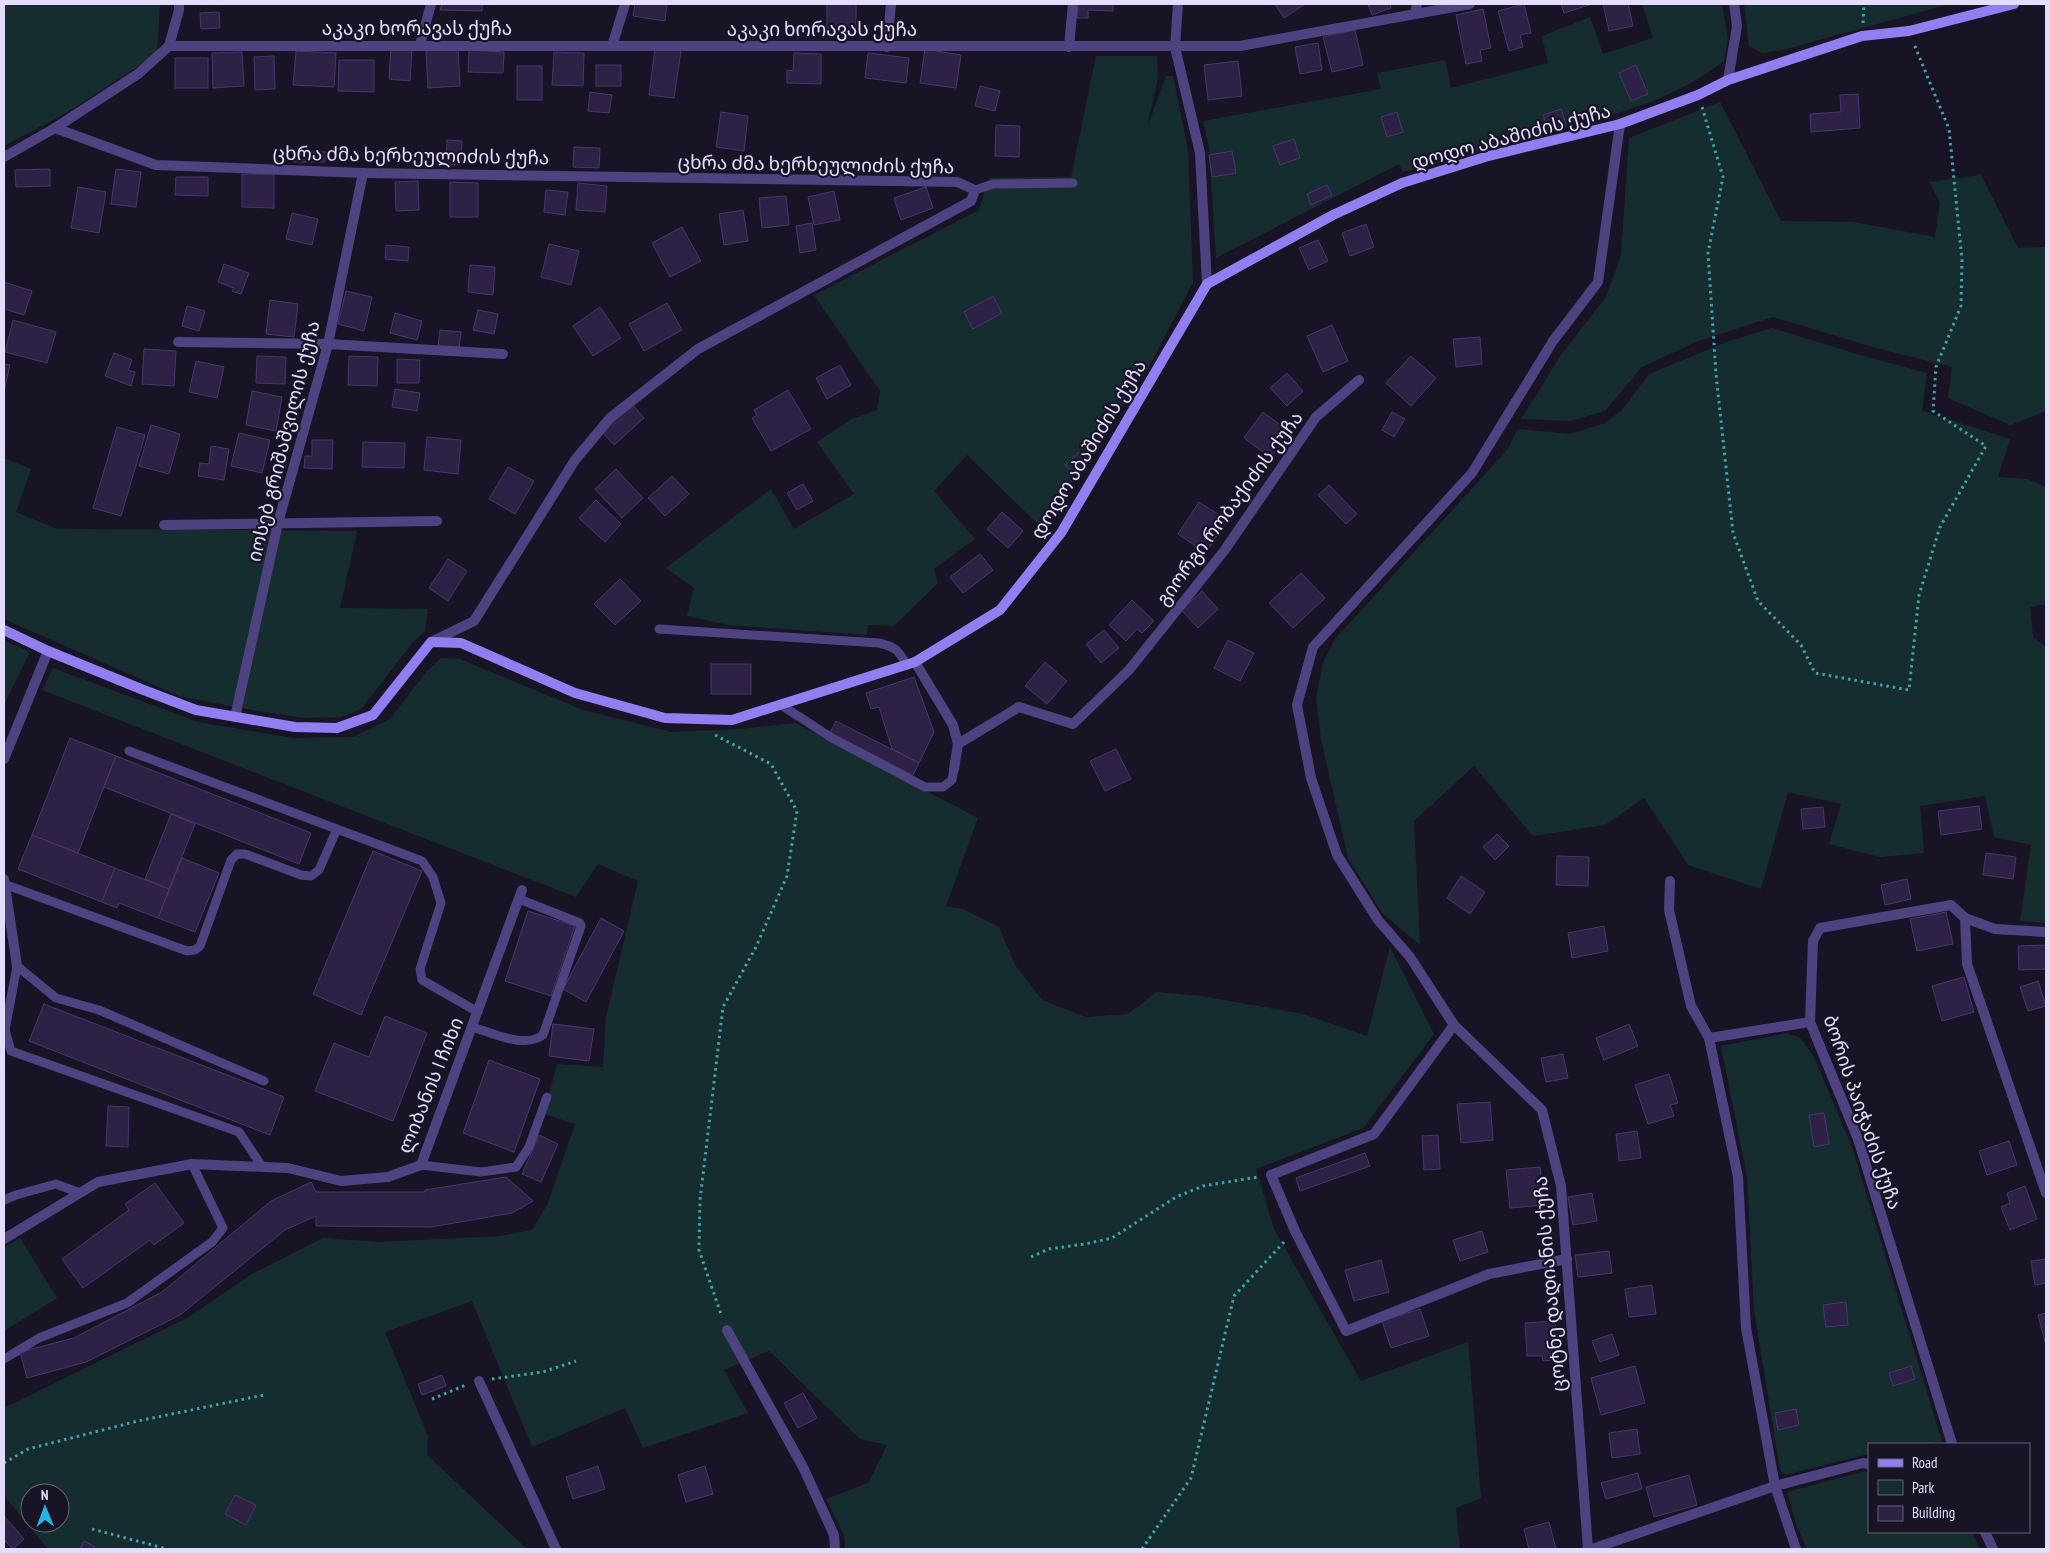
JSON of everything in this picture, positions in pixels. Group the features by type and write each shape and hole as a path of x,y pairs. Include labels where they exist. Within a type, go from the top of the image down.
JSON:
{"street":[{"path":"4,157 55,128 138,74 169,46 179,10 178,4"},
{"path":"420,45 431,4"},
{"path":"612,46 625,4"},
{"path":"887,47 891,4"},
{"path":"1069,47 1073,4"},
{"path":"1178,4 1175,47 1200,152 1206,284"},
{"name":"აკაკი ხორავას ქუჩა","path":"169,46 1240,46 1416,9 1470,4"},
{"path":"1728,80 1737,26 1734,4"},
{"name":"დოდო აბაშიძის ქუჩა","path":"431,642 461,643 575,693 665,718 732,720 911,664 1000,610 1062,533 1206,284 1333,215 1402,183 1485,157 1620,124 1698,95 1728,80 1862,36 1909,32 2014,4"},
{"name":"ცოტნე დადიანის ქუჩა","path":"1588,1549 1568,1259 1561,1186 1542,1110 1454,1025 1410,957 1378,920 1337,855 1311,778 1297,705 1314,647 1472,473 1553,341 1598,282 1620,124"},
{"name":"ცხრა ძმა ხერხეულიძის ქუჩა","path":"55,128 156,165 363,173 957,182 975,190 971,201 698,349 610,418 575,460 474,621 431,642"},
{"name":"იოსებ გრიშაშვილის ქუჩა","path":"235,717 278,523 328,344 363,173"},
{"path":"178,342 328,344 503,354"},
{"name":"გიორგი რობაქიძის ქუჩა","path":"958,744 1020,708 1073,724 1129,670 1224,551 1316,417 1359,380"},
{"path":"164,525 437,521"},
{"path":"4,630 48,651 196,710 295,727 337,728 373,715 431,642"},
{"path":"4,758 48,651"},
{"path":"911,664 953,725 958,744 954,769"},
{"path":"1670,881 1669,910 1691,1006 1708,1038 1738,1177 1746,1328 1775,1486 1796,1549"},
{"path":"4,882 17,966"},
{"name":"ლიბანის I ჩიხი","path":"4,1239 98,1182 192,1164 288,1168 341,1181 388,1177 421,1165 520,895"},
{"name":"ბორის პაიჭაძის ქუჩა","path":"1952,1443 1858,1139 1810,1022 1813,941 1820,928 1951,905 1965,918 1995,929 2046,932"},
{"path":"1965,918 1968,964 2046,1193"},
{"path":"1708,1038 1810,1022"},
{"path":"1454,1025 1374,1134 1272,1175 1295,1230 1346,1331 1489,1274 1568,1259"},
{"path":"727,1330 804,1467 834,1535 836,1549"},
{"path":"479,1380 556,1549"},
{"path":"1592,1549 1775,1486 1863,1463 1868,1464"},
{"path":"1986,1533 1993,1549"}],"lane":[{"path":"975,190 993,184 1073,183"},
{"path":"659,629 879,643 891,646 911,664"},
{"path":"781,705 832,738 925,786 943,787 952,780 954,769"},
{"path":"129,751 422,861 433,877 441,903 420,969 422,980 478,1012"},
{"path":"4,882 187,951 195,950 200,946 231,860 237,854 245,854 301,875 311,876 319,870 337,829"},
{"path":"472,1027 520,1040 535,1041 543,1035 580,922 520,895"},
{"path":"261,1166 239,1132 11,1051 4,1032 17,966 56,998 99,1010 264,1081"},
{"path":"421,1165 481,1172 516,1167 529,1147 546,1097"},
{"path":"4,1359 39,1338 127,1303 212,1242 223,1228 192,1164"},
{"path":"4,1200 56,1184 80,1194"}],"path":[{"path":"1698,95 1723,177 1708,253 1716,374 1733,533 1758,601 1800,645 1815,674 1909,690 1921,586 1940,527 1986,446 1933,412 1936,367 1960,306 1962,260 1949,129 1909,32"},
{"path":"710,732 771,764 797,811 787,876 756,946 723,1007 700,1200 699,1250 727,1330"},
{"path":"1031,1256 1049,1248 1085,1244 1112,1238 1176,1197 1203,1186 1272,1175"},
{"path":"1142,1549 1191,1478 1234,1296 1295,1230"},
{"path":"432,1399 479,1380 543,1372 576,1361"},
{"path":"4,1463 28,1449 138,1421 264,1395"},
{"path":"92,1529 167,1549"}],"green space":[{"path":"4,4 160,4 157,54 66,113 4,146"},
{"path":"1642,4 1722,4 1728,38 1724,61 1683,87 1616,114 1403,172 1399,164 1216,258 1209,147 1203,121 1381,89 1377,73 1445,60 1451,88 1548,63 1542,36 1590,17 1603,54 1653,38"},
{"path":"1744,4 1950,4 1783,50 1762,53 1749,46"},
{"path":"1096,56 1157,56 1158,77 1147,128 1166,76 1173,76 1188,150 1193,282 1149,367 1042,528 967,455 934,491 975,539 934,569 938,583 894,626 868,625 867,635 728,625 687,616 694,588 666,568 771,489 794,529 854,494 817,442 852,419 877,410 880,391 814,295 979,210 989,178 1071,177"},
{"path":"1720,102 1781,221 1853,222 1935,237 1940,202 1929,182 1981,175 2018,248 2046,247 2046,411 2010,425 1948,398 1952,367 1880,349 1773,317 1698,341 1642,367 1605,411 1570,421 1521,419 1561,355 1606,297 1621,255 1629,138"},
{"path":"1772,328 1927,373 1922,411 2010,439 1998,477 2027,479 2046,487 2046,604 2030,607 2033,637 2046,647 2046,923 2020,921 2031,845 1994,837 1985,796 1920,806 1924,853 1879,857 1829,844 1841,804 1788,792 1761,889 1688,865 1644,798 1605,825 1533,836 1474,766 1414,821 1420,945 1382,913 1348,858 1321,739 1316,698 1323,663 1335,639 1507,450 1518,429 1570,434 1605,423 1622,410 1649,374 1729,341"},
{"path":"4,458 31,469 16,512 57,529 357,531 340,608 428,609 425,631 413,642 361,709 341,717 304,718 179,696 4,619"},
{"path":"4,640 30,652 4,705"},
{"path":"441,658 460,659 583,710 671,732 741,729 795,723 978,818 946,906 963,909 999,927 1015,965 1042,1000 1086,1017 1128,1014 1157,992 1201,996 1303,1014 1367,1036 1390,947 1434,1034 1363,1128 1256,1169 1274,1229 1361,1381 1468,1342 1481,1498 1456,1508 1460,1549 845,1549 844,1535 826,1499 868,1483 887,1445 860,1439 769,1351 724,1370 748,1413 643,1448 625,1408 532,1447 472,1301 385,1332 428,1436 427,1455 527,1549 48,1549 35,1533 70,1533 70,1483 20,1483 20,1515 4,1496 4,1408 189,1317 250,1275 323,1238 380,1242 500,1236 532,1230 548,1203 575,1124 544,1114 557,1064 603,1067 606,1017 638,881 598,864 576,897 42,690 53,668 198,722 293,738 353,737 390,719 427,671"},
{"path":"1787,1033 1800,1038 1813,1055 1852,1147 1942,1441 1930,1443 1868,1443 1868,1454 1785,1475 1780,1470 1754,1310 1747,1176 1721,1046"},
{"path":"20,1238 57,1298 4,1331 4,1248"},
{"path":"1868,1472 1868,1533 1972,1533 1980,1549 1807,1549 1796,1524 1787,1492"}],"building":[{"path":"442,4 482,4 482,11 440,10"},
{"path":"635,4 667,4 665,21 633,16"},
{"path":"827,4 856,4 856,29 827,28"},
{"path":"1078,4 1113,4 1113,11 1088,10 1088,18 1077,18"},
{"path":"1275,4 1305,4 1284,18"},
{"path":"1368,4 1390,4 1391,8 1372,15"},
{"path":"1524,4 1531,33 1520,35 1523,47 1509,51 1498,11"},
{"path":"1561,4 1592,4 1564,13"},
{"path":"1603,4 1628,4 1633,26 1609,31"},
{"path":"1483,9 1491,48 1480,50 1482,61 1466,64 1456,15"},
{"path":"219,12 220,28 201,29 200,13"},
{"path":"1355,30 1363,65 1332,72 1323,37"},
{"path":"1318,43 1322,70 1300,74 1295,47"},
{"path":"391,48 412,49 410,81 389,79"},
{"path":"458,48 460,86 428,88 426,50"},
{"path":"655,48 681,51 674,98 649,95"},
{"path":"925,49 961,55 956,88 920,83"},
{"path":"469,50 504,52 503,73 468,72"},
{"path":"296,51 336,53 334,87 293,85"},
{"path":"242,52 244,86 213,88 212,53"},
{"path":"554,52 584,53 583,86 552,85"},
{"path":"794,53 821,54 821,84 787,83 787,70 793,71"},
{"path":"868,53 909,58 906,83 865,78"},
{"path":"274,56 275,89 255,90 254,57"},
{"path":"175,58 208,58 208,88 175,88"},
{"path":"339,60 374,60 374,92 338,91"},
{"path":"1238,61 1242,96 1208,100 1204,65"},
{"path":"596,65 621,65 621,86 596,86"},
{"path":"1636,65 1648,94 1631,101 1619,73"},
{"path":"517,66 542,66 542,100 517,100"},
{"path":"980,86 1000,91 995,111 975,106"},
{"path":"590,92 612,95 609,113 588,111"},
{"path":"1858,94 1860,128 1811,132 1810,114 1841,112 1840,95"},
{"path":"1561,109 1566,124 1548,130 1543,115"},
{"path":"721,112 748,116 744,151 716,147"},
{"path":"1397,112 1403,132 1387,137 1381,117"},
{"path":"996,125 1020,126 1019,157 995,156"},
{"path":"1294,139 1300,158 1280,165 1273,146"},
{"path":"447,140 462,141 461,165 446,164"},
{"path":"574,147 600,148 599,168 573,167"},
{"path":"1232,151 1236,173 1212,177 1209,155"},
{"path":"293,152 326,152 325,162 293,162"},
{"path":"50,169 50,186 16,187 15,170"},
{"path":"116,169 141,172 136,207 111,204"},
{"path":"242,174 274,174 274,208 242,207"},
{"path":"176,177 208,177 208,196 175,195"},
{"path":"418,181 419,210 396,211 395,182"},
{"path":"450,182 478,183 478,217 450,217"},
{"path":"578,183 607,186 605,212 576,210"},
{"path":"1327,185 1332,195 1311,205 1307,194"},
{"path":"78,187 106,192 99,233 71,228"},
{"path":"926,187 933,208 901,220 894,198"},
{"path":"546,190 568,192 565,215 544,212"},
{"path":"834,191 840,220 814,225 808,197"},
{"path":"786,196 789,225 762,228 759,198"},
{"path":"743,210 748,241 724,245 719,214"},
{"path":"292,213 318,219 312,245 286,239"},
{"path":"812,223 816,250 800,253 796,226"},
{"path":"1366,224 1374,247 1350,256 1342,233"},
{"path":"682,227 701,261 670,277 652,243"},
{"path":"1318,240 1328,261 1309,270 1299,248"},
{"path":"549,244 579,251 571,285 541,277"},
{"path":"386,245 409,247 408,261 385,259"},
{"path":"224,264 249,273 241,294 232,291 234,288 218,282"},
{"path":"470,265 495,267 493,295 468,292"},
{"path":"4,282 32,291 24,315 4,309"},
{"path":"346,291 372,297 364,331 338,324"},
{"path":"993,296 1002,313 973,329 964,312"},
{"path":"270,300 298,304 294,337 266,334"},
{"path":"667,303 682,330 644,351 629,324"},
{"path":"187,306 205,311 199,331 182,326"},
{"path":"600,307 621,338 593,356 573,326"},
{"path":"478,310 498,314 494,334 473,330"},
{"path":"395,313 422,321 417,340 390,333"},
{"path":"13,320 56,332 47,363 5,352"},
{"path":"1332,325 1348,361 1323,372 1307,336"},
{"path":"440,330 461,332 459,349 438,346"},
{"path":"1480,337 1482,364 1456,367 1453,339"},
{"path":"144,349 176,351 174,386 142,384"},
{"path":"114,353 132,360 128,370 135,372 131,386 105,376"},
{"path":"257,356 286,357 285,384 256,383"},
{"path":"349,356 378,357 377,386 348,385"},
{"path":"1411,356 1436,378 1411,406 1386,383"},
{"path":"397,359 420,360 419,383 397,383"},
{"path":"196,361 224,367 217,398 189,392"},
{"path":"4,364 10,365 4,392"},
{"path":"840,365 851,385 827,399 816,378"},
{"path":"1287,373 1303,391 1287,406 1270,388"},
{"path":"395,389 420,393 417,411 392,407"},
{"path":"788,390 811,429 771,451 752,418 757,415 754,410"},
{"path":"252,391 282,397 276,431 246,425"},
{"path":"632,404 644,418 614,445 601,431"},
{"path":"1263,412 1290,432 1271,458 1244,438"},
{"path":"1392,412 1405,419 1394,437 1382,430"},
{"path":"151,425 180,434 169,474 139,466"},
{"path":"117,427 145,435 121,516 93,508"},
{"path":"239,433 270,440 262,473 231,466"},
{"path":"427,437 461,440 458,474 424,470"},
{"path":"312,440 333,440 332,469 304,468 305,456 312,456"},
{"path":"363,442 405,443 404,468 362,467"},
{"path":"211,446 229,449 224,480 198,476 200,463 209,464"},
{"path":"1079,452 1088,461 1075,474 1065,465"},
{"path":"508,467 534,481 515,514 489,499"},
{"path":"616,469 643,498 622,518 595,489"},
{"path":"672,476 689,494 665,516 648,498"},
{"path":"803,484 813,501 797,510 787,493"},
{"path":"1329,485 1357,514 1346,524 1318,495"},
{"path":"596,500 621,524 605,542 579,518"},
{"path":"1199,502 1227,520 1206,553 1178,534"},
{"path":"1002,512 1023,531 1008,548 987,529"},
{"path":"980,554 993,570 963,593 950,577"},
{"path":"448,559 467,571 448,601 429,588"},
{"path":"1301,573 1325,598 1293,628 1269,603"},
{"path":"620,579 641,601 615,625 594,604"},
{"path":"1202,591 1218,609 1198,628 1181,610"},
{"path":"1132,600 1154,621 1142,633 1137,629 1126,641 1109,625"},
{"path":"1104,630 1119,648 1101,663 1086,644"},
{"path":"1228,640 1254,653 1240,681 1214,668"},
{"path":"1045,662 1067,681 1047,704 1025,686"},
{"path":"711,664 751,664 751,694 711,694"},
{"path":"914,677 934,732 919,763 892,749 879,707 871,709 866,693"},
{"path":"836,721 919,763 913,775 830,733"},
{"path":"70,738 116,756 78,853 32,835"},
{"path":"1116,749 1131,779 1105,791 1090,761"},
{"path":"116,756 311,833 299,864 104,787"},
{"path":"1979,806 1982,829 1941,835 1938,811"},
{"path":"1823,807 1825,827 1803,829 1801,809"},
{"path":"171,814 195,824 169,889 145,879"},
{"path":"1497,834 1509,846 1495,860 1483,847"},
{"path":"32,835 115,868 102,902 18,869"},
{"path":"373,851 422,871 361,1015 313,994"},
{"path":"1986,853 2016,857 2013,879 1983,875"},
{"path":"1557,856 1589,857 1588,886 1556,885"},
{"path":"182,858 219,873 195,932 158,918"},
{"path":"115,868 169,889 158,918 119,903 117,908 102,902"},
{"path":"1461,876 1485,892 1470,914 1447,898"},
{"path":"1907,879 1911,899 1885,905 1881,885"},
{"path":"528,911 575,926 551,996 505,981"},
{"path":"1946,912 1953,944 1917,951 1910,919"},
{"path":"601,918 624,931 586,1002 563,989"},
{"path":"1604,926 1608,951 1572,958 1568,933"},
{"path":"2046,945 2046,969 2019,970 2018,946"},
{"path":"1964,977 1974,1012 1942,1021 1932,986"},
{"path":"2038,981 2046,1006 2028,1011 2020,987"},
{"path":"44,1004 284,1097 270,1135 29,1041"},
{"path":"385,1016 427,1033 393,1121 315,1091 334,1043 369,1057"},
{"path":"553,1024 594,1029 589,1061 549,1056"},
{"path":"1629,1024 1638,1046 1604,1060 1596,1038"},
{"path":"1563,1054 1568,1078 1546,1082 1541,1058"},
{"path":"489,1060 540,1079 514,1152 463,1133"},
{"path":"1669,1074 1678,1103 1670,1105 1674,1116 1648,1124 1635,1085"},
{"path":"1490,1102 1493,1140 1461,1143 1457,1104"},
{"path":"108,1106 129,1107 128,1147 106,1146"},
{"path":"1824,1113 1829,1144 1814,1147 1809,1115"},
{"path":"1637,1131 1641,1158 1619,1161 1616,1134"},
{"path":"539,1135 558,1144 541,1182 522,1174"},
{"path":"1438,1135 1440,1169 1424,1170 1422,1136"},
{"path":"2009,1141 2017,1165 1987,1175 1979,1151"},
{"path":"1365,1153 1370,1166 1300,1191 1296,1178"},
{"path":"1540,1167 1544,1205 1510,1208 1506,1170"},
{"path":"506,1177 533,1201 512,1213 431,1227 316,1226 316,1216 285,1230 180,1315 86,1362 27,1378 20,1352 74,1338 162,1292 271,1201 311,1182 316,1192 425,1192 425,1190"},
{"path":"155,1183 184,1223 154,1245 150,1240 83,1288 62,1259 129,1210 125,1204"},
{"path":"2025,1186 2037,1219 2010,1230 2001,1207 2010,1203 2007,1193"},
{"path":"1592,1193 1597,1221 1573,1225 1568,1197"},
{"path":"1482,1231 1488,1252 1460,1261 1453,1240"},
{"path":"1609,1251 1612,1273 1578,1277 1575,1255"},
{"path":"2046,1259 2046,1283 2035,1285 2031,1261"},
{"path":"1381,1260 1389,1292 1354,1301 1345,1270"},
{"path":"1652,1285 1656,1314 1629,1317 1625,1289"},
{"path":"1846,1302 1848,1325 1826,1327 1823,1305"},
{"path":"1420,1309 1429,1336 1391,1348 1382,1321"},
{"path":"2046,1313 2046,1342 2045,1342 2038,1315"},
{"path":"1555,1321 1557,1360 1543,1361 1542,1356 1527,1356 1525,1323"},
{"path":"1612,1334 1619,1355 1600,1362 1592,1341"},
{"path":"1635,1366 1645,1403 1601,1415 1591,1378"},
{"path":"1911,1366 1915,1379 1893,1386 1889,1373"},
{"path":"442,1375 446,1386 422,1395 418,1384"},
{"path":"803,1393 817,1418 798,1428 784,1403"},
{"path":"1796,1409 1799,1425 1778,1430 1775,1413"},
{"path":"1637,1429 1640,1454 1612,1458 1609,1433"},
{"path":"598,1466 605,1489 573,1499 566,1477"},
{"path":"705,1466 713,1494 686,1502 678,1475"},
{"path":"1638,1473 1642,1489 1606,1499 1601,1483"},
{"path":"1689,1475 1697,1505 1654,1517 1646,1487"},
{"path":"235,1495 256,1505 246,1525 225,1514"},
{"path":"4,1516 24,1539 13,1549 4,1540"},
{"path":"1549,1522 1556,1549 1529,1549 1524,1529"},
{"path":"84,1541 95,1547 93,1549 80,1549"}]}
